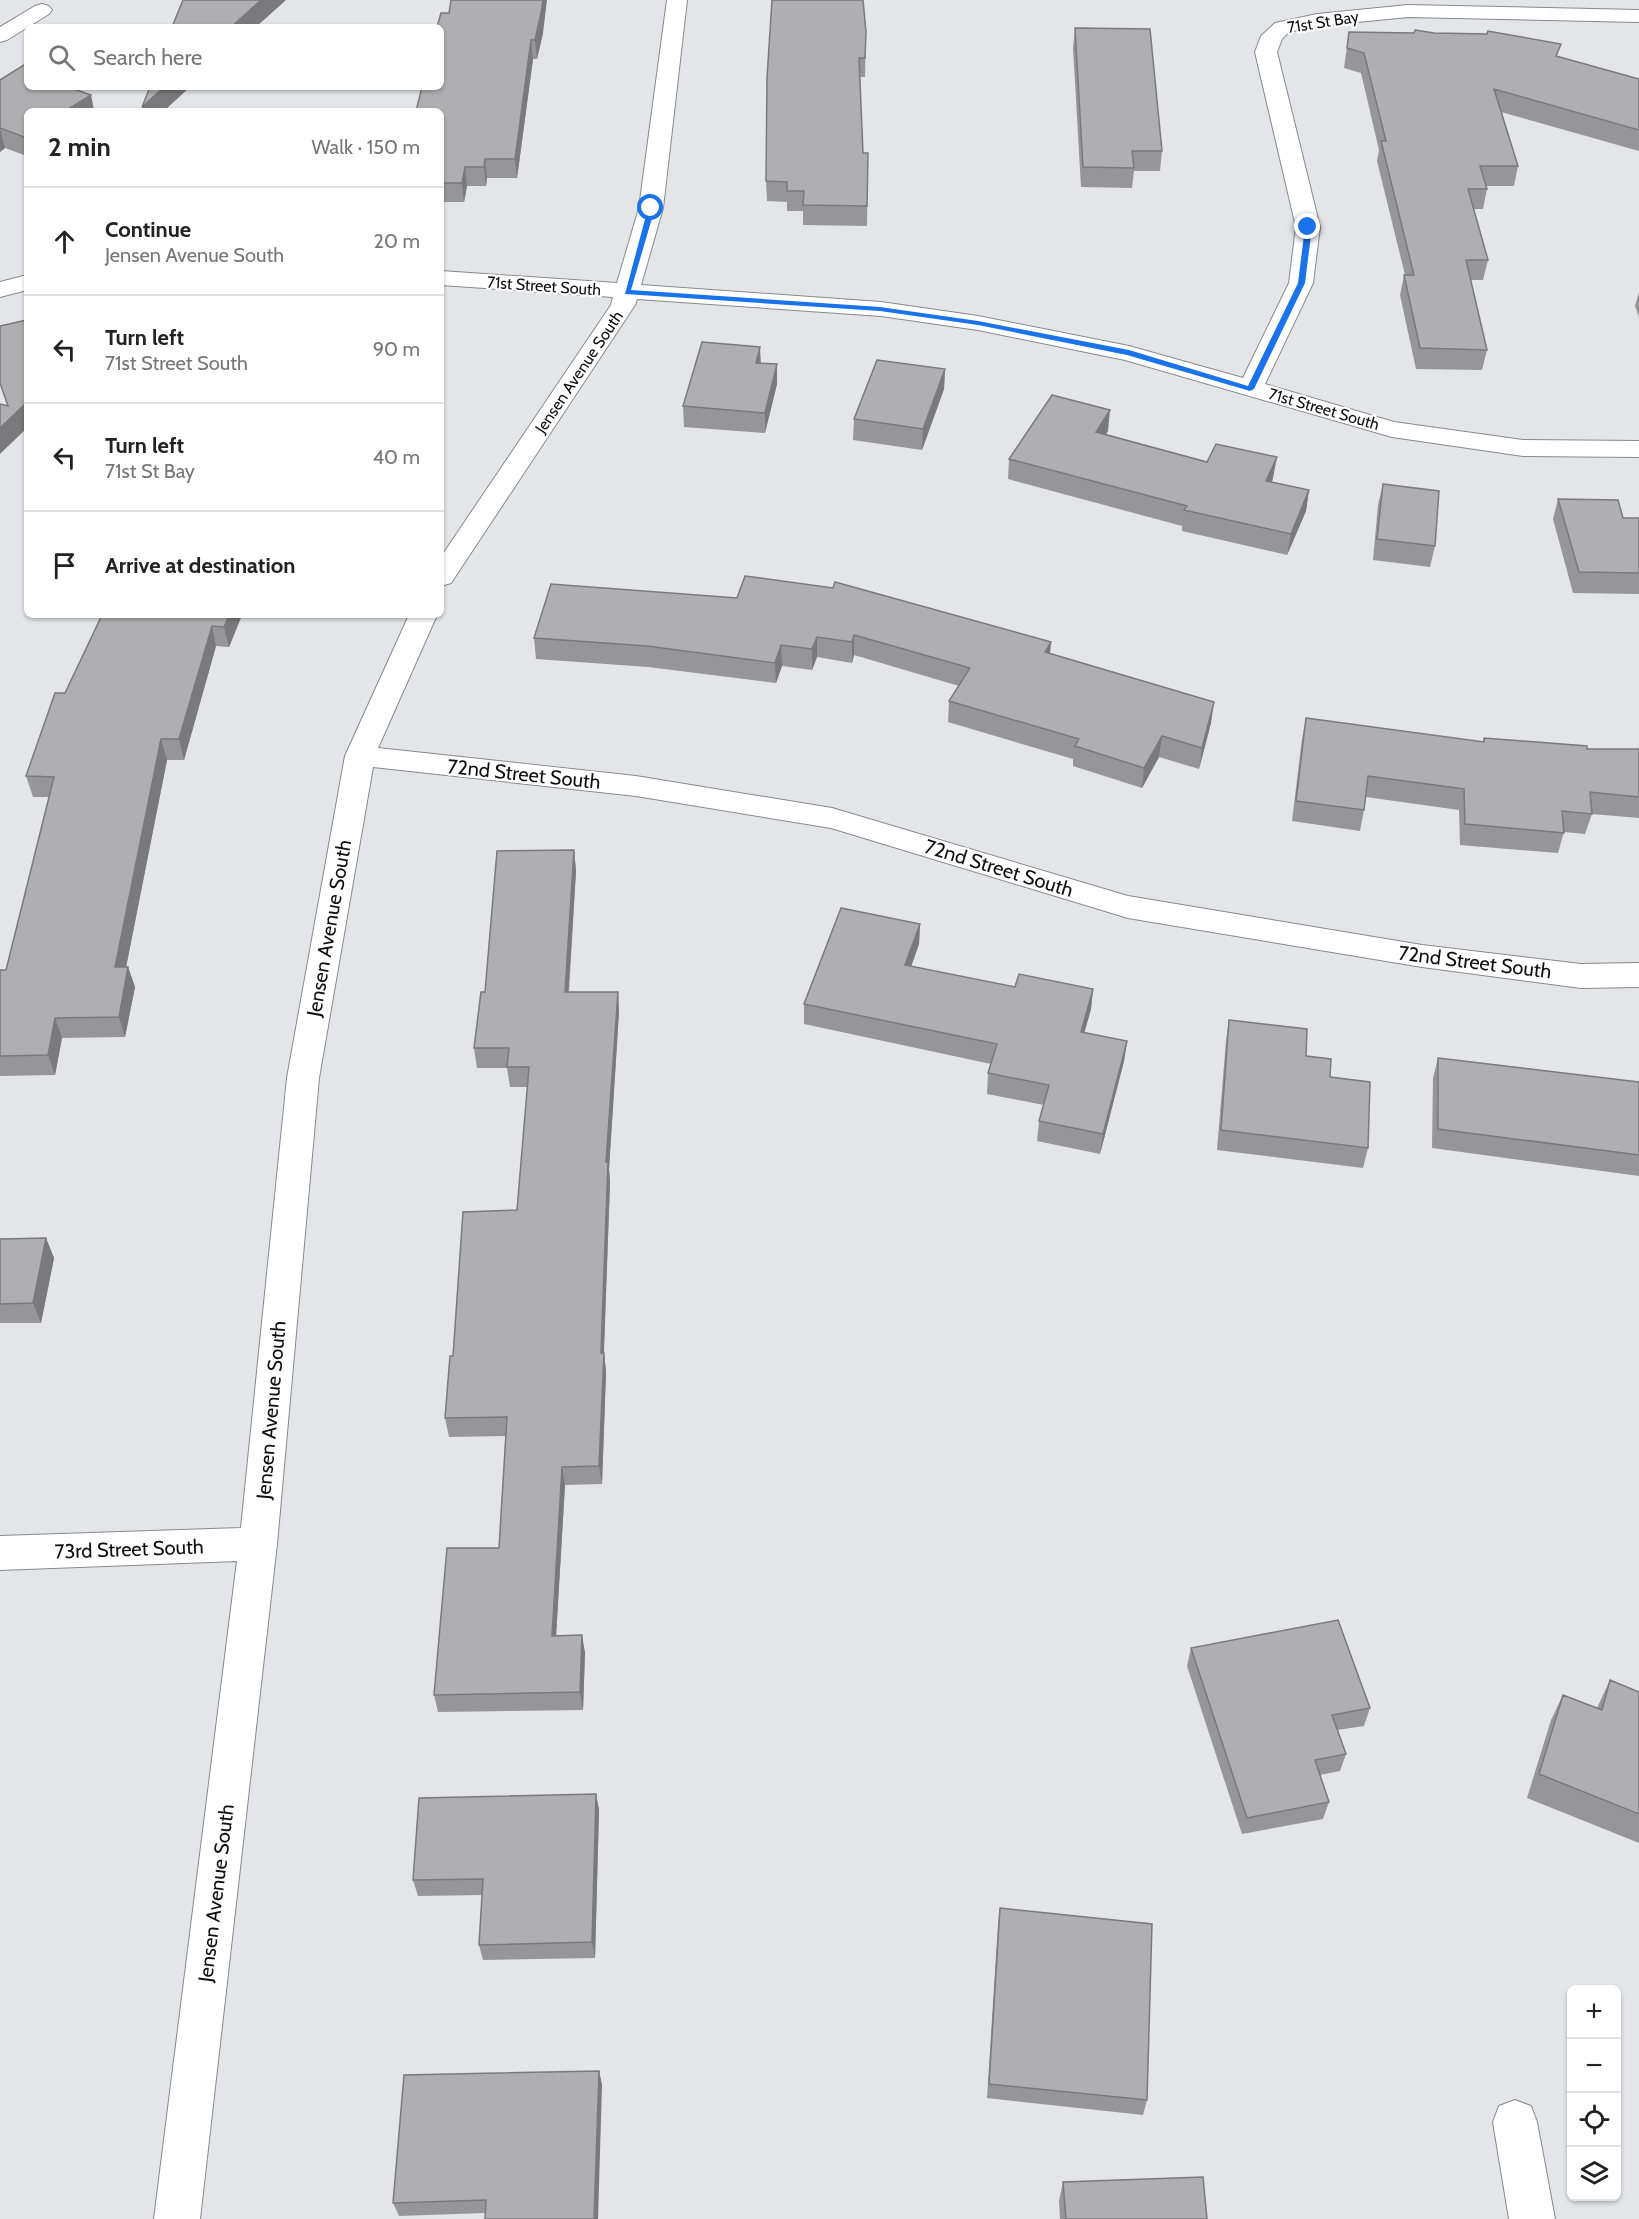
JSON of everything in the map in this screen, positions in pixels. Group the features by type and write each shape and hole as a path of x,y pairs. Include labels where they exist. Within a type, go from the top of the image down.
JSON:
{"street":[{"name":"Jensen Avenue South","path":"444,574 624,305 651,208 677,0"},
{"path":"0,36 42,10"},
{"name":"71st St Bay","path":"1250,389 1301,283 1308,227 1266,52 1272,36 1282,27 1317,20 1408,11 1639,16"},
{"name":"71st Street South","path":"444,278 880,309 978,323 1129,353 1392,429 1523,448 1639,449"},
{"path":"0,290 24,283"},
{"name":"Jensen Avenue South","path":"177,2219 258,1545 303,1078 360,756 422,618"},
{"name":"72nd Street South","path":"360,756 636,786 832,818 1128,907 1422,956 1581,976 1639,975"},
{"name":"73rd Street South","path":"0,1553 258,1545"},
{"path":"1515,2122 1532,2219"}],"building":[{"path":"183,0 261,0 234,24 173,24"},
{"path":"451,0 543,0 535,40 531,40 515,159 485,159 484,167 465,167 462,183 444,183 444,108 417,108 421,90 444,90 444,24 438,24 441,13 449,13"},
{"path":"772,0 863,0 866,32 865,58 859,58 863,153 868,153 867,206 803,205 804,191 787,191 787,182 766,181 767,78"},
{"path":"1075,28 1150,29 1162,151 1132,151 1134,168 1083,167"},
{"path":"1415,30 1434,33 1487,34 1488,31 1561,44 1556,56 1639,79 1639,130 1494,89 1518,166 1480,166 1487,189 1468,189 1488,260 1466,260 1487,350 1420,348 1404,275 1414,275 1381,141 1386,141 1364,53 1347,48 1349,32 1414,33"},
{"path":"24,65 24,90 77,90 91,95 70,108 24,108 24,137 0,128 0,80"},
{"path":"149,90 161,90 142,107"},
{"path":"24,321 24,405 0,428 0,404 8,406 0,383 0,326"},
{"path":"702,342 760,347 756,363 777,364 765,413 683,406"},
{"path":"877,360 945,369 923,429 854,419"},
{"path":"1052,395 1110,410 1096,432 1207,462 1216,444 1277,457 1266,481 1309,490 1291,534 1184,510 1187,506 1009,459"},
{"path":"1383,484 1439,491 1435,546 1377,539"},
{"path":"1558,499 1618,500 1623,518 1639,518 1639,573 1579,572"},
{"path":"745,576 833,588 835,582 1051,642 1045,652 1214,702 1202,748 1162,736 1144,768 1075,746 1079,739 949,701 970,668 854,635 852,642 817,637 812,649 781,645 775,663 647,646 534,638 551,584 737,598"},
{"path":"101,618 228,618 224,627 212,626 179,739 161,739 115,967 128,967 119,1017 55,1018 48,1055 0,1056 0,970 6,970 54,777 26,776 55,693 65,693"},
{"path":"1306,718 1484,742 1484,738 1587,746 1587,749 1639,749 1639,797 1590,792 1592,814 1562,811 1564,833 1465,824 1464,789 1368,776 1364,810 1296,801"},
{"path":"574,850 565,992 618,992 606,1162 608,1162 601,1353 604,1353 599,1466 562,1467 552,1636 582,1635 580,1692 434,1695 447,1548 499,1548 507,1417 445,1418 450,1356 453,1356 463,1212 517,1210 529,1067 507,1067 509,1048 474,1048 481,992 485,992 497,851"},
{"path":"841,908 920,924 905,965 1015,987 1019,974 1093,989 1081,1032 1127,1041 1103,1134 1039,1121 1049,1085 988,1073 997,1044 804,1004"},
{"path":"1229,1020 1307,1029 1306,1056 1331,1059 1330,1077 1370,1082 1368,1148 1221,1130"},
{"path":"1438,1058 1639,1082 1639,1155 1438,1129"},
{"path":"46,1238 33,1303 0,1304 0,1239"},
{"path":"1338,1620 1370,1708 1332,1715 1346,1754 1315,1760 1329,1802 1247,1818 1191,1648"},
{"path":"1610,1680 1639,1692 1639,1814 1539,1774 1563,1695 1602,1710"},
{"path":"596,1794 592,1942 479,1945 483,1879 413,1880 419,1798"},
{"path":"1000,1908 1152,1924 1147,2100 989,2084"},
{"path":"599,2071 594,2219 485,2219 486,2200 393,2203 404,2075"},
{"path":"1203,2177 1207,2219 1066,2219 1063,2182"}],"route":[{"path":"651,208 627,292 880,309 978,323 1129,353 1250,389 1301,283 1308,227"}]}
